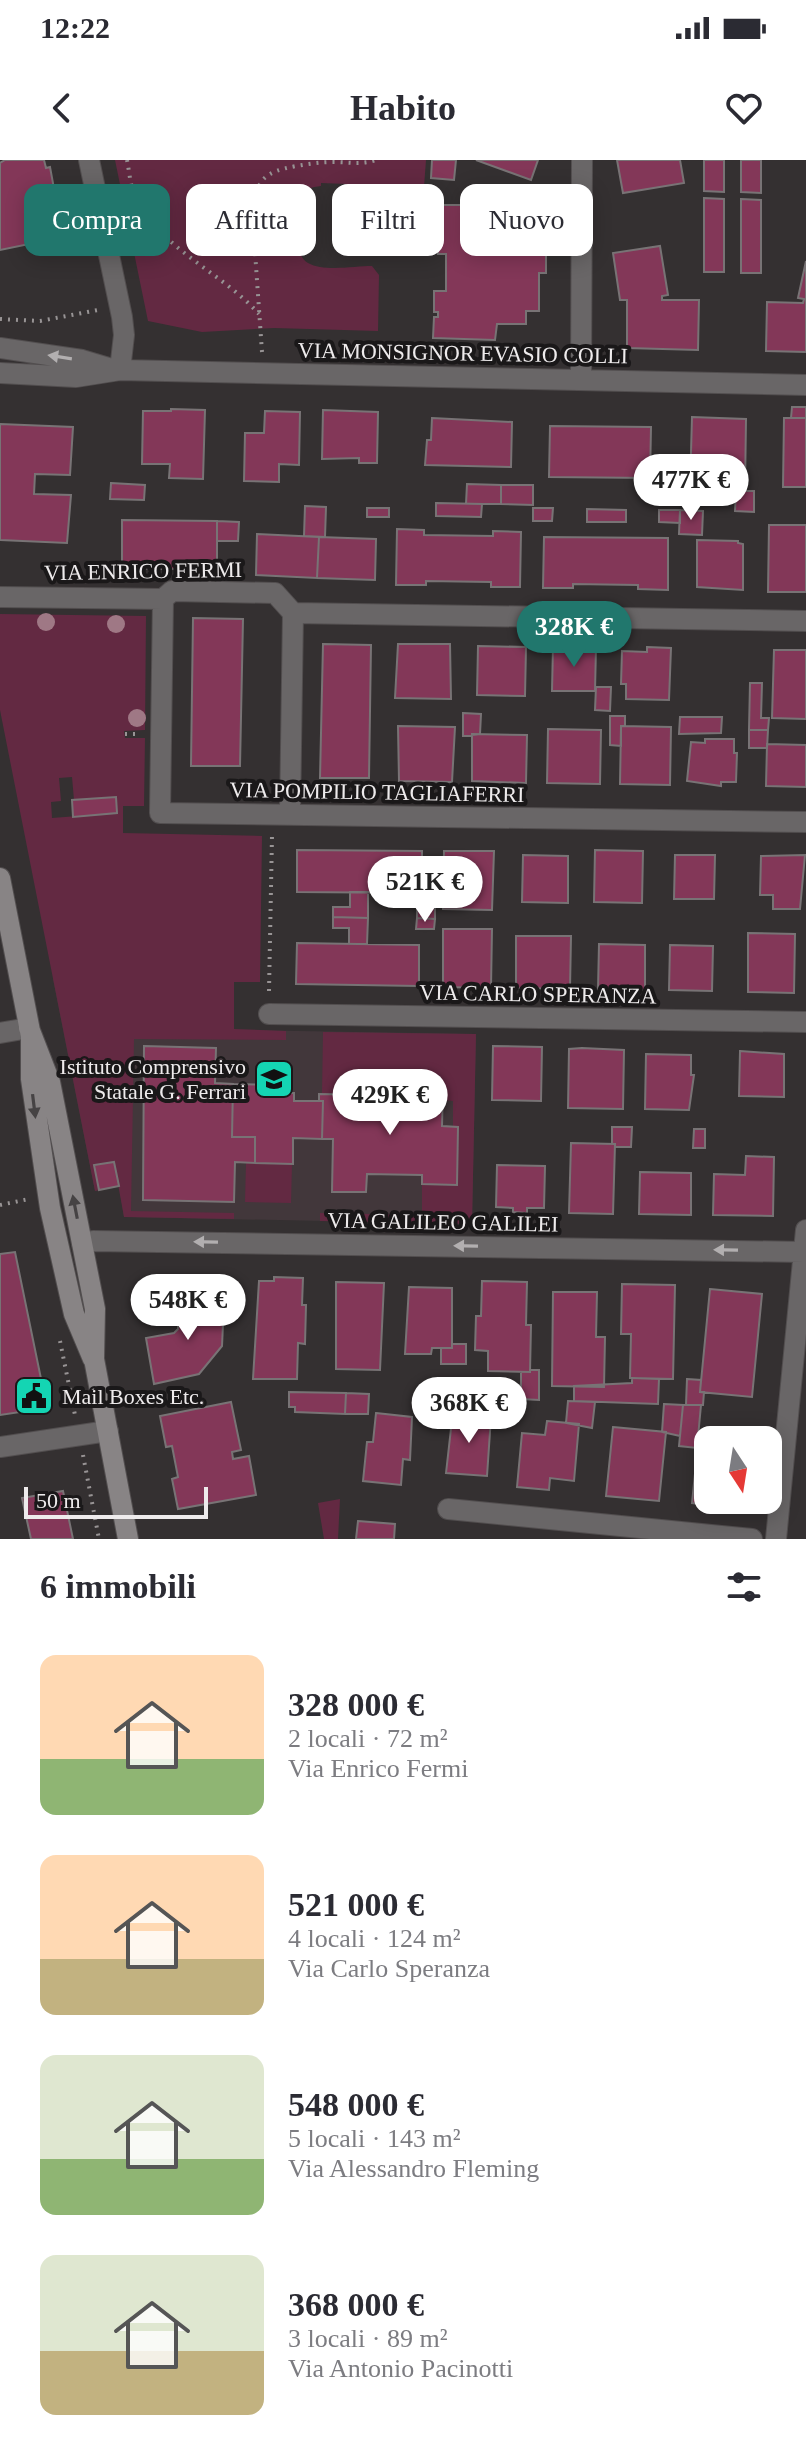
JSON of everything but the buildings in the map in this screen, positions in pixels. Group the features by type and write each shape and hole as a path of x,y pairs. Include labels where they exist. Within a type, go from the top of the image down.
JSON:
{"main road":[{"path":"0,878 29,1028 31,1079 50,1208 74,1314 95,1367 128,1539"},
{"path":"29,1028 48,1074 82,1243 96,1317 95,1367"}],"street":[{"path":"89,160 120,306 124,335 120,370"},
{"path":"581,380 582,160"},
{"name":"VIA MONSIGNOR EVASIO COLLI","path":"0,348 82,360 120,370"},
{"name":"VIA MONSIGNOR EVASIO COLLI","path":"0,373 76,377 120,370 806,385"},
{"name":"VIA ENRICO FERMI","path":"0,597 163,599 172,591 275,593 293,613"},
{"name":"VIA POMPILIO TAGLIAFERRI","path":"163,599 160,813 806,822"},
{"path":"281,814 293,613 806,621"},
{"name":"VIA CARLO SPERANZA","path":"269,1014 806,1022"},
{"path":"0,1033 29,1028"},
{"path":"776,1539 806,1230"},
{"name":"VIA GALILEO GALILEI","path":"82,1243 804,1252"},
{"path":"0,1447 108,1431"},
{"path":"448,1509 752,1539"}],"path":[{"path":"127,160 133,191 147,217 171,242 224,280 261,316"},
{"path":"263,348 252,209 256,191 265,177 277,170 314,163 366,163 376,160"},
{"path":"0,319 48,320 120,306"},
{"path":"269,1014 281,814"},
{"path":"0,1205 30,1199"}],"shaded area":[{"path":"115,160 426,160 424,184 321,183 316,187 316,184 186,184 186,256 302,256 315,266 372,266 379,275 378,331 274,328 202,332 148,321 135,256 170,256 170,184 120,184"},
{"path":"0,614 146,616 145,730 124,731 125,738 145,738 144,806 123,806 123,833 262,836 260,982 234,982 234,1029 286,1031 286,1040 134,1039 131,1211 234,1213 234,1219 124,1217 114,1162 95,1166 99,1190 95,1191 0,710","holes":["72,777 74,800 115,797 117,813 52,818 51,802 61,801 59,778"]},
{"name":"Istituto Comprensivo Statale G. Ferrari","path":"53,979 234,1030 476,1034 472,1224 124,1217 119,1186 95,1191"},
{"path":"323,1032 476,1034 472,1224 320,1221 320,1213 422,1215 422,1184 457,1184 458,1127 453,1126 453,1101 443,1100 443,1087 385,1085 384,1116 378,1116 378,1095 322,1094"},
{"path":"246,1163 292,1164 291,1203 245,1202"},
{"path":"340,1499 338,1539 324,1539 318,1503"}],"place":[{"name":"Istituto Comprensivo Statale G. Ferrari","path":"274,1079"},
{"name":"Mail Boxes Etc.","path":"34,1396"}]}
